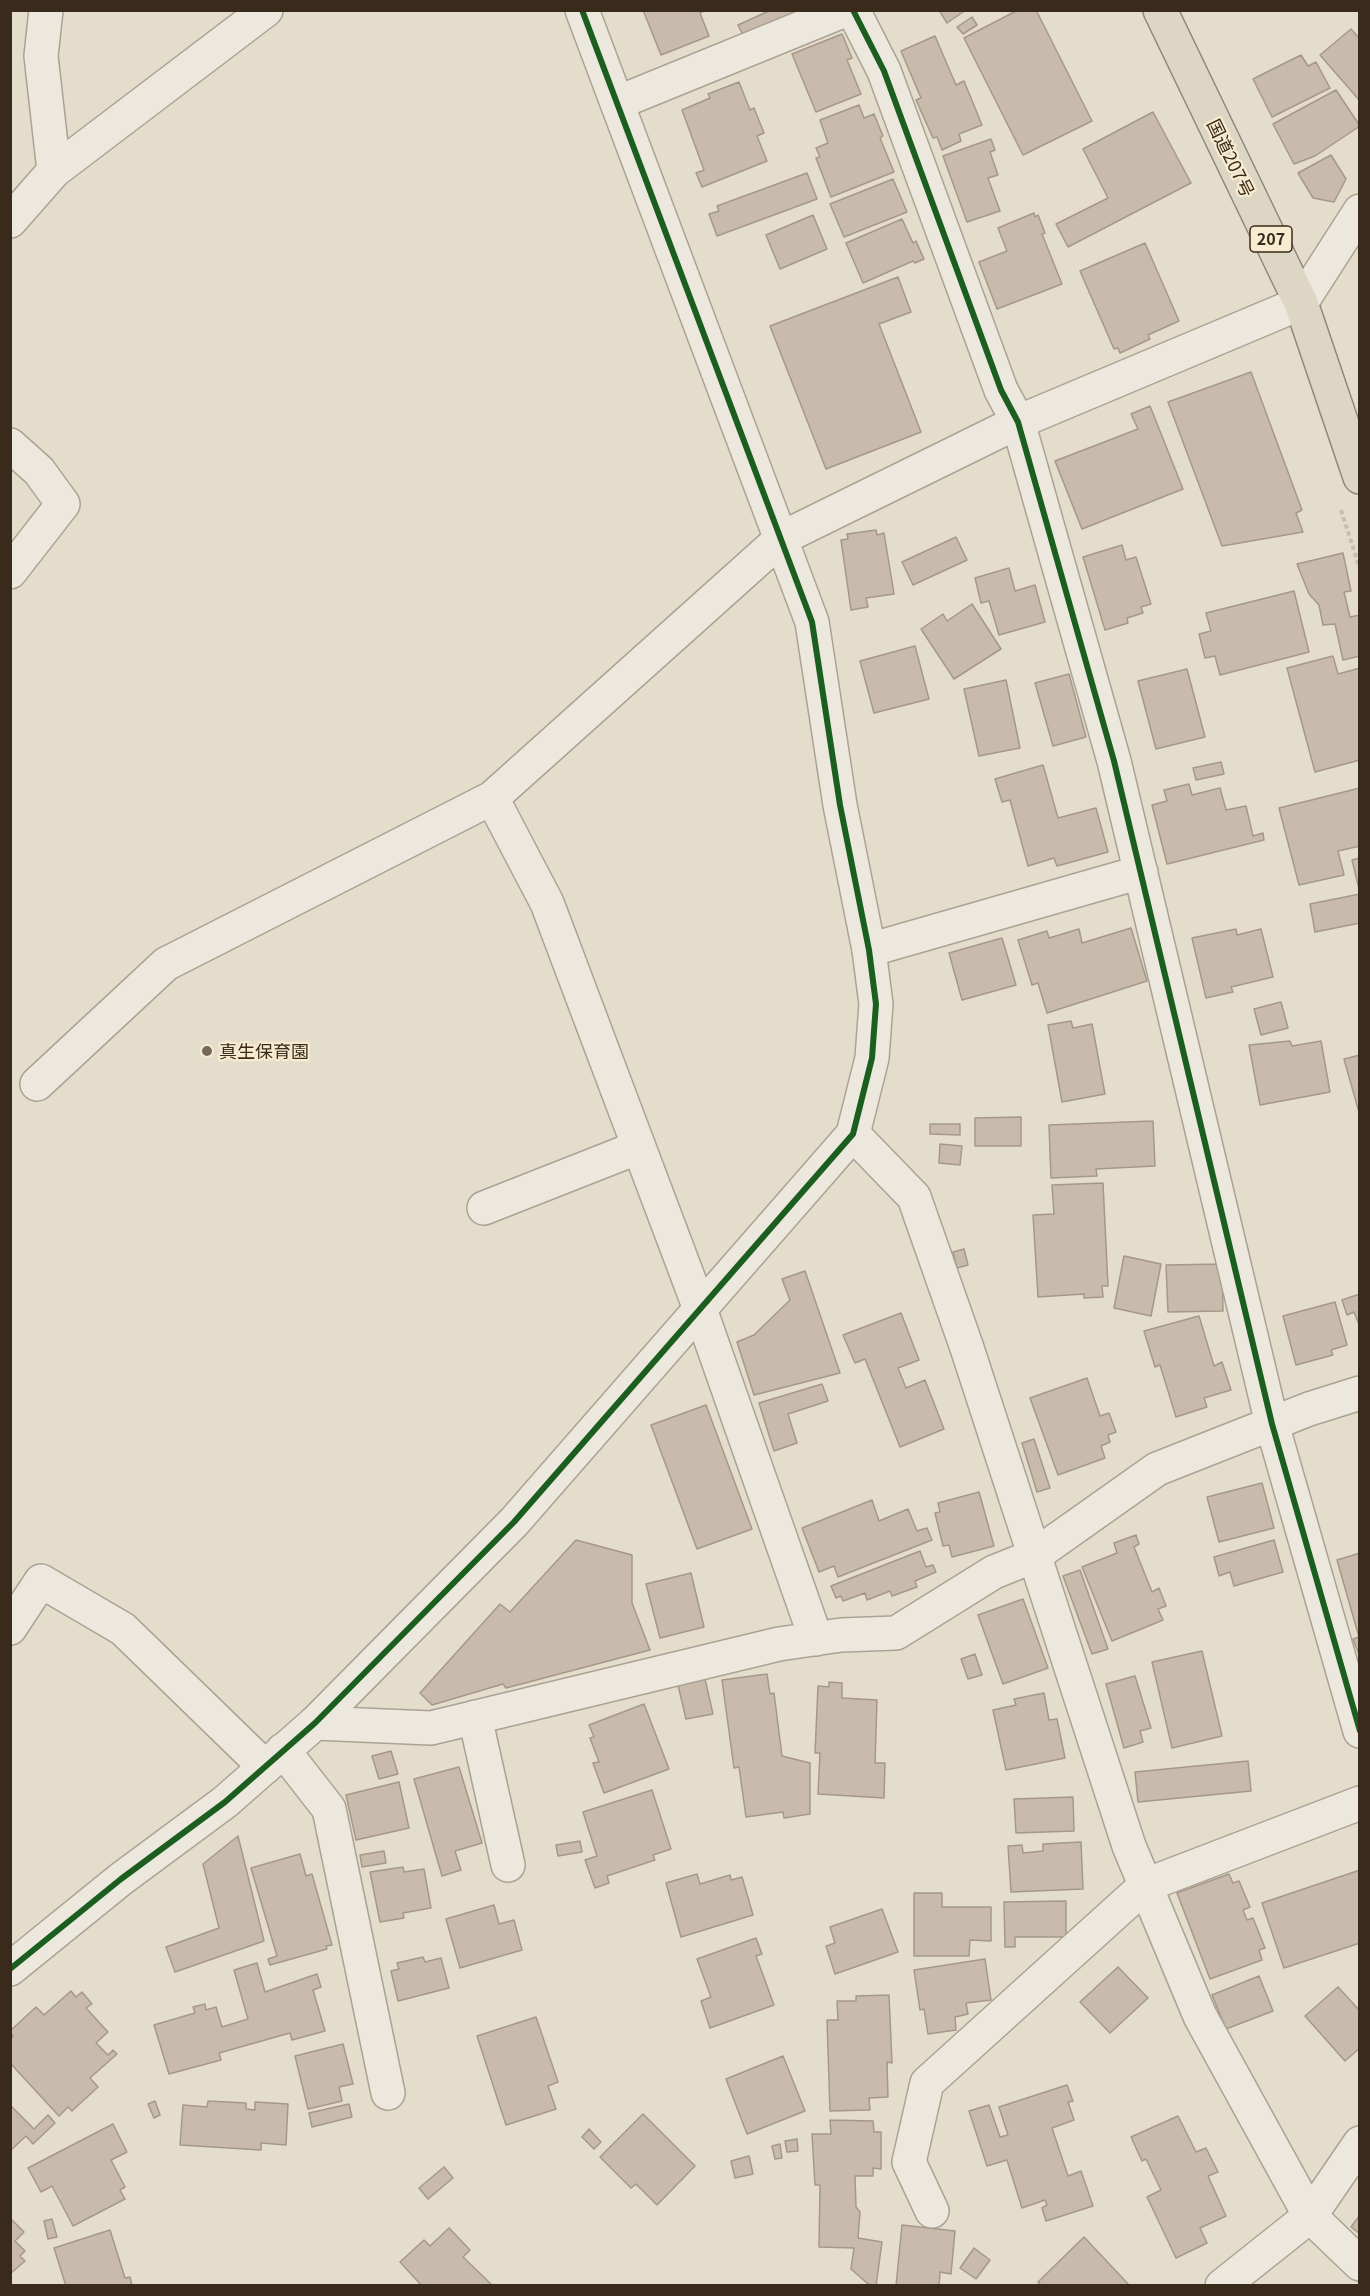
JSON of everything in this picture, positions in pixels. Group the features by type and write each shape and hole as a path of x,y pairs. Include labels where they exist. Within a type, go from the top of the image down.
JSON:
{"highway":[{"name":"国道207号","path":"1160,10 1301,303 1359,477"}],"street":[{"path":"46,10 41,56 54,171"},
{"path":"10,221 54,171 266,10"},
{"path":"10,1969 121,1879 225,1802 315,1723 514,1522 853,1134 872,1058 876,1004 869,950 840,805 812,622 582,10"},
{"path":"617,103 845,10"},
{"path":"853,10 884,71 1001,390 1018,422 1114,761 1272,1424 1359,1731"},
{"path":"37,1084 166,964 492,798 782,538 1018,422 1301,303 1359,211"},
{"path":"10,445 39,471 63,504 10,572"},
{"path":"492,798 547,903 700,1309 816,1639"},
{"path":"869,950 1141,872"},
{"path":"853,1134 914,1197 1129,1846 1200,2016 1310,2216 1359,2264"},
{"path":"484,1208 639,1147"},
{"path":"315,1723 431,1728 779,1644 896,1633 994,1572 1034,1556 1157,1469 1359,1393"},
{"path":"10,1628 41,1581 123,1629 329,1809 388,2093"},
{"path":"475,1717 508,1865"},
{"path":"932,2211 909,2162 927,2083 1146,1885 1359,1803"},
{"path":"1222,2286 1310,2216 1359,2143"}],"building":[{"path":"643,10 705,10 700,13 709,36 661,55"},
{"path":"771,10 793,10 795,14 743,35 738,25"},
{"path":"939,10 966,10 947,23"},
{"path":"1018,10 1036,10 1092,121 1023,155 964,38"},
{"path":"972,17 977,25 963,34 957,27"},
{"path":"1351,29 1360,39 1360,101 1320,55"},
{"path":"842,34 852,58 847,60 861,94 816,112 792,54"},
{"path":"935,36 956,85 964,81 982,125 959,134 961,141 942,150 937,137 933,138 916,100 921,98 901,51"},
{"path":"1301,55 1308,66 1316,62 1330,88 1272,117 1253,79"},
{"path":"739,82 750,110 754,108 764,133 757,136 767,161 702,187 696,173 704,170 682,110 710,98 708,94"},
{"path":"1336,90 1360,126 1315,156 1294,164 1273,124"},
{"path":"859,105 864,118 874,114 883,136 880,138 894,172 831,197 816,158 820,157 816,148 828,143 820,120"},
{"path":"1153,112 1191,183 1068,247 1056,224 1108,198 1083,149"},
{"path":"991,139 995,150 990,152 998,175 988,178 1000,211 967,222 943,156"},
{"path":"1331,155 1346,179 1334,202 1313,198 1298,173"},
{"path":"807,173 817,199 717,236 709,214 719,211 717,206"},
{"path":"893,179 907,212 844,237 830,204"},
{"path":"1034,213 1035,217 1038,215 1045,233 1042,234 1062,284 997,309 979,262 1007,251 998,228"},
{"path":"813,215 827,249 780,269 766,235"},
{"path":"902,219 913,243 916,241 924,259 915,263 913,261 863,283 846,243"},
{"path":"1145,243 1179,321 1148,335 1150,339 1120,353 1118,348 1114,349 1080,271"},
{"path":"898,277 911,312 879,324 921,432 826,469 770,326"},
{"path":"1251,372 1302,510 1296,513 1303,532 1222,546 1168,402"},
{"path":"1150,406 1183,489 1082,529 1055,461 1138,429 1131,414"},
{"path":"876,530 877,535 884,533 894,594 866,598 868,607 851,610 841,540 848,539 847,534"},
{"path":"956,537 967,560 913,585 902,562"},
{"path":"1122,545 1126,560 1136,557 1151,604 1141,607 1143,613 1127,618 1128,623 1105,630 1083,557"},
{"path":"1343,553 1351,591 1344,592 1350,617 1360,615 1360,656 1343,660 1335,624 1323,625 1319,605 1309,594 1297,564"},
{"path":"1009,568 1015,591 1035,585 1045,622 999,635 989,601 981,603 975,578"},
{"path":"1294,591 1309,652 1220,675 1215,656 1205,658 1199,634 1211,631 1206,613"},
{"path":"972,604 1001,649 954,679 921,629 943,614 947,621"},
{"path":"915,646 929,699 874,713 860,661"},
{"path":"1333,656 1338,674 1360,668 1360,760 1315,772 1287,668"},
{"path":"1187,669 1205,737 1156,749 1138,681"},
{"path":"1069,674 1086,737 1053,746 1035,683"},
{"path":"1006,680 1020,748 979,756 964,689"},
{"path":"1221,762 1224,774 1196,780 1193,768"},
{"path":"1043,765 1058,818 1096,808 1108,852 1057,866 1054,858 1028,866 1010,800 1002,802 995,779"},
{"path":"1189,784 1192,795 1220,788 1226,810 1246,806 1253,836 1263,833 1264,840 1167,864 1152,805 1167,801 1164,790"},
{"path":"1360,788 1360,846 1338,851 1344,875 1299,885 1279,808"},
{"path":"1360,858 1360,893 1352,860"},
{"path":"1360,894 1360,923 1315,932 1310,904"},
{"path":"1131,928 1147,981 1047,1013 1038,983 1032,985 1018,940 1047,931 1049,938 1079,929 1082,943"},
{"path":"1236,929 1237,935 1261,929 1273,977 1231,987 1233,992 1206,998 1192,938"},
{"path":"1002,938 1016,985 962,1000 949,953"},
{"path":"1281,1002 1288,1028 1261,1035 1254,1009"},
{"path":"1071,1021 1073,1028 1092,1024 1105,1094 1062,1102 1048,1025"},
{"path":"1290,1041 1292,1046 1321,1041 1330,1092 1260,1105 1249,1045"},
{"path":"1360,1055 1360,1116 1344,1059"},
{"path":"1021,1117 1021,1146 975,1146 975,1118"},
{"path":"1153,1121 1155,1166 1096,1169 1097,1176 1051,1178 1049,1125"},
{"path":"930,1124 960,1124 960,1135 930,1134"},
{"path":"940,1144 962,1146 960,1165 939,1163"},
{"path":"1103,1183 1108,1286 1102,1286 1103,1297 1084,1298 1084,1294 1038,1297 1033,1215 1054,1214 1052,1185"},
{"path":"964,1249 968,1265 957,1268 953,1252"},
{"path":"1124,1256 1161,1264 1151,1316 1114,1308"},
{"path":"1222,1264 1223,1311 1168,1312 1166,1265"},
{"path":"805,1271 840,1373 754,1395 737,1342 754,1335 790,1300 782,1279"},
{"path":"1360,1294 1360,1327 1354,1312 1347,1315 1342,1300"},
{"path":"1335,1302 1347,1345 1331,1350 1333,1355 1296,1365 1283,1316"},
{"path":"901,1313 919,1360 898,1368 906,1388 925,1380 944,1429 900,1447 865,1359 855,1363 843,1335"},
{"path":"1199,1316 1214,1366 1222,1362 1231,1390 1204,1398 1207,1407 1176,1417 1160,1365 1155,1367 1144,1331"},
{"path":"1087,1378 1100,1416 1109,1413 1116,1432 1108,1435 1110,1442 1101,1446 1105,1458 1058,1475 1030,1398"},
{"path":"822,1384 828,1401 788,1414 797,1443 774,1451 759,1403"},
{"path":"706,1405 752,1529 697,1549 651,1425"},
{"path":"1034,1439 1050,1488 1037,1492 1022,1443"},
{"path":"1262,1483 1274,1528 1219,1542 1207,1497"},
{"path":"979,1492 994,1546 952,1557 949,1545 943,1546 935,1513 940,1512 938,1503"},
{"path":"872,1500 879,1521 908,1509 917,1531 927,1528 932,1540 838,1577 834,1566 819,1572 802,1528"},
{"path":"1136,1535 1139,1544 1134,1547 1152,1592 1159,1588 1166,1606 1158,1609 1163,1620 1112,1641 1082,1567 1117,1553 1114,1543"},
{"path":"576,1540 632,1555 632,1603 650,1650 506,1688 503,1684 432,1705 420,1693 500,1604 510,1612"},
{"path":"1274,1540 1283,1572 1234,1586 1230,1572 1219,1576 1214,1557"},
{"path":"920,1551 926,1567 933,1565 936,1572 915,1581 917,1587 892,1596 890,1591 867,1600 865,1593 843,1601 841,1596 836,1598 831,1586"},
{"path":"1360,1553 1360,1657 1353,1639 1359,1637 1337,1560"},
{"path":"1080,1570 1108,1649 1092,1654 1063,1576"},
{"path":"691,1573 704,1627 660,1638 646,1584"},
{"path":"1023,1599 1048,1668 1003,1684 978,1615"},
{"path":"1202,1651 1222,1736 1172,1748 1152,1662"},
{"path":"975,1654 982,1675 968,1679 961,1659"},
{"path":"767,1674 770,1694 774,1693 782,1756 810,1763 810,1814 784,1818 783,1812 746,1817 739,1767 734,1768 722,1680"},
{"path":"1135,1676 1151,1728 1140,1731 1143,1742 1124,1748 1106,1684"},
{"path":"705,1679 713,1714 686,1719 678,1685"},
{"path":"829,1682 842,1683 842,1698 877,1700 875,1763 885,1763 884,1798 818,1794 820,1753 815,1753 818,1686 829,1687"},
{"path":"1044,1693 1049,1720 1057,1719 1065,1758 1006,1770 993,1710 1016,1705 1014,1699"},
{"path":"644,1704 669,1769 604,1793 593,1763 599,1762 590,1738 594,1737 589,1725"},
{"path":"391,1751 398,1774 379,1779 372,1756"},
{"path":"1248,1761 1251,1791 1138,1802 1135,1772"},
{"path":"459,1767 482,1843 455,1851 461,1870 442,1876 414,1779"},
{"path":"399,1782 409,1828 356,1840 346,1795"},
{"path":"652,1790 671,1849 653,1855 655,1860 607,1876 609,1883 595,1888 585,1860 597,1856 583,1812"},
{"path":"1073,1797 1074,1831 1016,1833 1014,1799"},
{"path":"238,1836 264,1941 175,1972 166,1947 219,1928 203,1864"},
{"path":"580,1841 582,1852 558,1856 556,1845"},
{"path":"1081,1842 1083,1889 1011,1892 1008,1846 1022,1845 1023,1853 1043,1851 1043,1844"},
{"path":"384,1851 386,1863 362,1867 360,1855"},
{"path":"300,1854 306,1876 312,1874 332,1945 326,1946 327,1949 270,1965 268,1959 277,1956 251,1868"},
{"path":"403,1867 404,1872 424,1869 431,1908 403,1913 404,1918 380,1922 370,1872"},
{"path":"1360,1870 1360,1943 1284,1968 1262,1903"},
{"path":"697,1874 700,1884 730,1875 731,1880 742,1877 753,1915 681,1937 666,1883"},
{"path":"1229,1874 1233,1883 1239,1881 1250,1907 1243,1910 1247,1920 1253,1918 1265,1948 1259,1950 1262,1960 1210,1979 1177,1893"},
{"path":"914,1893 942,1893 942,1907 991,1907 991,1941 970,1940 969,1956 914,1956"},
{"path":"1066,1901 1066,1937 1015,1937 1015,1947 1005,1947 1004,1902"},
{"path":"494,1905 499,1924 514,1920 522,1950 460,1968 446,1919"},
{"path":"882,1909 898,1952 835,1974 826,1946 835,1943 830,1927"},
{"path":"756,1938 762,1954 756,1956 774,2005 710,2028 701,2001 711,1997 697,1959"},
{"path":"423,1957 425,1962 441,1958 449,1988 398,2001 391,1971 399,1969 397,1963"},
{"path":"985,1959 991,2000 966,2003 968,2014 955,2017 956,2030 928,2034 924,2009 920,2010 914,1970"},
{"path":"257,1963 265,1992 317,1974 321,1987 313,1990 325,2031 292,2040 290,2033 219,2053 221,2060 169,2074 154,2025 195,2013 193,2007 205,2004 206,2010 216,2007 222,2027 248,2019 234,1970"},
{"path":"1118,1967 1148,1998 1110,2033 1080,2002"},
{"path":"1259,1976 1273,2011 1226,2029 1212,1995"},
{"path":"1338,1987 1360,2011 1360,2048 1345,2061 1305,2016"},
{"path":"71,1991 76,1997 82,1992 92,2004 86,2008 108,2032 96,2043 108,2055 113,2050 117,2054 90,2078 98,2087 72,2111 68,2107 59,2116 10,2063 10,2039 13,2036 10,2031 36,2007 44,2015"},
{"path":"889,1995 892,2063 887,2062 888,2097 869,2098 870,2110 830,2111 827,2020 838,2020 837,2001 856,2001 856,1996"},
{"path":"536,2017 558,2082 548,2086 556,2109 506,2125 477,2036"},
{"path":"343,2044 353,2084 339,2087 342,2101 308,2109 295,2056"},
{"path":"783,2056 805,2111 747,2134 726,2079"},
{"path":"1067,2085 1073,2101 1068,2102 1074,2120 1052,2128 1068,2176 1081,2171 1093,2206 1046,2221 1042,2208 1047,2205 1045,2200 1022,2208 1007,2160 987,2166 969,2111 989,2105 1000,2137 1008,2135 999,2107"},
{"path":"155,2101 160,2115 154,2118 148,2104"},
{"path":"208,2101 246,2103 246,2109 255,2110 255,2102 288,2104 286,2145 261,2143 261,2150 180,2145 183,2105 207,2107"},
{"path":"349,2104 352,2117 312,2127 309,2113"},
{"path":"10,2105 34,2129 48,2115 55,2123 33,2144 26,2136 10,2151"},
{"path":"643,2114 695,2166 657,2205 636,2184 631,2188 600,2157"},
{"path":"1178,2116 1196,2152 1206,2148 1218,2172 1208,2176 1226,2216 1200,2228 1207,2243 1176,2258 1147,2197 1161,2190 1146,2159 1142,2161 1131,2137"},
{"path":"830,2120 873,2121 874,2132 881,2132 881,2169 873,2168 873,2176 855,2176 856,2207 860,2212 858,2238 882,2242 876,2286 868,2284 851,2269 854,2248 819,2247 820,2185 815,2185 812,2134 831,2134"},
{"path":"113,2124 127,2152 111,2160 125,2187 120,2190 125,2199 73,2226 52,2186 41,2192 28,2168"},
{"path":"589,2129 601,2142 594,2149 582,2137"},
{"path":"797,2139 798,2151 787,2152 785,2141"},
{"path":"780,2144 782,2158 775,2159 772,2146"},
{"path":"749,2156 753,2174 735,2178 731,2161"},
{"path":"444,2167 453,2178 428,2199 419,2188"},
{"path":"1360,2215 1360,2234 1351,2227"},
{"path":"10,2218 24,2232 15,2241 25,2251 20,2256 25,2261 10,2274"},
{"path":"52,2219 57,2237 48,2239 44,2221"},
{"path":"902,2225 955,2231 951,2274 940,2272 939,2286 896,2286"},
{"path":"449,2228 470,2250 463,2257 493,2286 422,2286 400,2262 424,2240 430,2246"},
{"path":"110,2230 125,2278 130,2277 132,2286 66,2286 54,2248"},
{"path":"1084,2237 1130,2286 1041,2286 1038,2282"},
{"path":"974,2248 990,2260 976,2279 960,2268"}],"cycle path":[{"path":"10,1969 121,1879 225,1802 315,1723 514,1522 853,1134 872,1058 876,1004 869,950 840,805 812,622 582,10"},
{"path":"853,10 884,71 1001,390 1018,422 1114,761 1272,1424 1360,1731"}],"place":[{"name":"真生保育園","path":"207,1051"}]}
